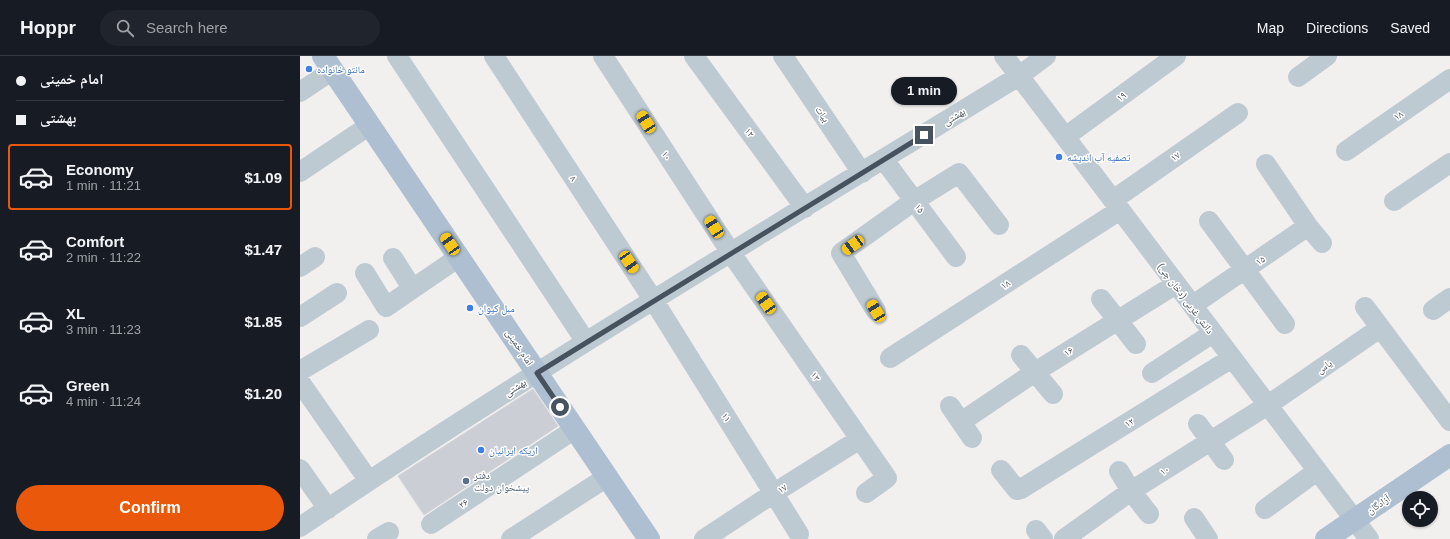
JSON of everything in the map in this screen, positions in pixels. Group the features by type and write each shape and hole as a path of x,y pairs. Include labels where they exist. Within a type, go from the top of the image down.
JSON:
{"main road":[{"name":"امام خمینی","path":"328,63 607,477 643,537"},
{"name":"آزادگان","path":"1326,539 1450,455"}],"street":[{"path":"397,56 586,342"},
{"name":"۸","path":"494,56 654,301"},
{"name":"۱۰","path":"603,56 731,253"},
{"name":"۱۲","path":"694,56 805,208"},
{"name":"بیات","path":"783,56 862,173"},
{"name":"دانش غربی (دخان چی)","path":"1004,56 1369,539"},
{"name":"بهشتی","path":"300,527 368,481 586,342 884,160 1019,76 1046,56"},
{"name":"۱۹","path":"1065,137 1176,56"},
{"path":"1298,77 1327,56"},
{"path":"300,92 328,63"},
{"name":"۱۸","path":"1346,151 1450,79"},
{"name":"۱۷","path":"1116,205 1238,113"},
{"path":"300,172 370,125"},
{"name":"۱۵","path":"884,160 956,257"},
{"path":"1394,201 1450,163"},
{"path":"1266,164 1308,226 1322,243"},
{"path":"876,311 841,253 914,201 959,173 999,225"},
{"name":"۱۸","path":"890,358 1116,205"},
{"path":"1209,221 1285,324"},
{"name":"۱۵","path":"1193,305 1308,226"},
{"name":"۱۳","path":"731,253 887,478 866,493"},
{"path":"365,273 386,307 459,257"},
{"path":"393,258 412,288"},
{"name":"۱۶","path":"950,406 967,430 1035,372 1176,284"},
{"path":"300,317 337,293"},
{"path":"1433,310 1450,298"},
{"path":"1101,299 1136,344"},
{"name":"۱۱","path":"654,301 799,534"},
{"path":"1365,307 1450,421"},
{"name":"یاس","path":"1268,405 1380,328"},
{"path":"300,371 369,330"},
{"path":"1152,373 1213,333"},
{"path":"1021,355 1053,394"},
{"name":"۱۲","path":"1001,470 1017,490 1021,489 1232,358"},
{"path":"302,391 368,481"},
{"name":"۱۰","path":"1064,539 1131,491 1268,405"},
{"path":"1198,424 1224,460"},
{"name":"۲۶","path":"431,524 575,429"},
{"name":"۱۷","path":"704,539 860,439"},
{"path":"300,469 328,509"},
{"path":"1119,471 1131,491 1149,514"},
{"path":"1265,509 1317,471"},
{"path":"511,539 607,477"},
{"path":"1194,518 1208,539"}],"building":[{"name":"اریکه ایرانیان","path":"533,389 558,426 424,515 398,476"}],"place":[{"name":"مانتو خانواده","path":"309,69"},
{"name":"تصفیه آب اندیشه","path":"1059,157"},
{"name":"مبل کیوان","path":"470,308"},
{"name":"اریکه ایرانیان","path":"481,450"},
{"name":"دفتر پیشخوان دولت","path":"466,481"}],"route":[{"path":"560,407 537,373 924,135"}]}
